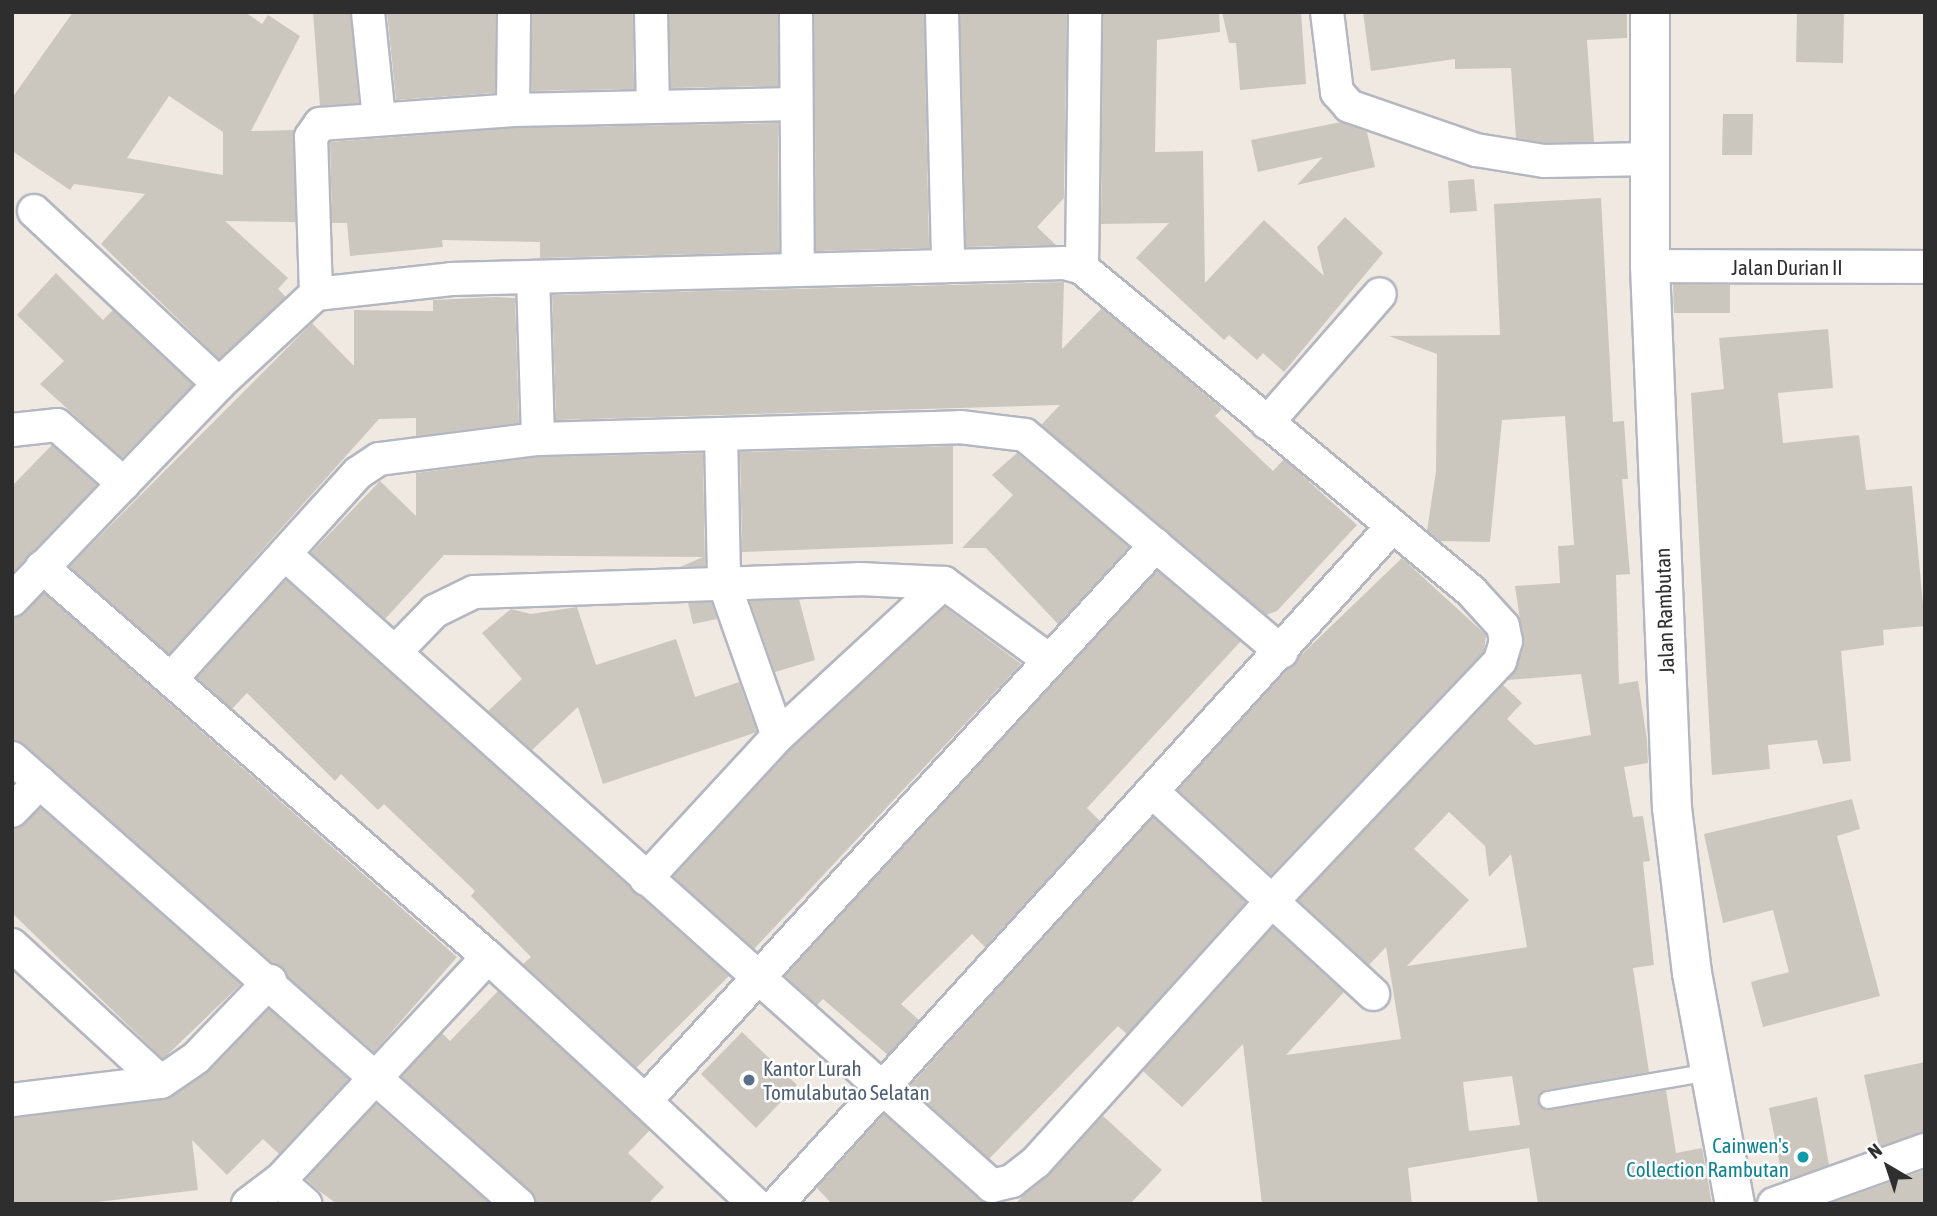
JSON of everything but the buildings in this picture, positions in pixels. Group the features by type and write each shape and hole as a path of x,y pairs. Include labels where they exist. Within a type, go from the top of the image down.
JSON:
{"street":[{"path":"368,12 379,118"},
{"path":"513,110 514,12"},
{"path":"651,12 653,106"},
{"path":"796,12 798,269"},
{"path":"942,12 948,265"},
{"path":"1082,268 1085,12"},
{"path":"1327,12 1337,92 1358,110 1476,150 1544,160 1651,159"},
{"name":"Jalan Rambutan","path":"1650,12 1650,267 1672,808 1710,1072 1735,1204"},
{"path":"316,294 311,137 320,124 513,110 796,104"},
{"path":"34,211 219,384"},
{"path":"12,600 219,384 316,294 381,283 533,276 948,265 1082,268 1391,528 1491,608 1503,626 1500,661 1270,903 1013,1181 992,1186 973,1175 761,977 646,879 396,651 286,556"},
{"name":"Jalan Durian II","path":"1650,267 1925,268"},
{"path":"533,276 538,439"},
{"path":"1267,423 1380,294"},
{"path":"12,430 57,425 124,484"},
{"path":"173,678 286,556 358,473 379,459 538,439 721,434 1010,430 1061,463 1282,652"},
{"path":"721,434 724,583 778,736"},
{"path":"777,1204 879,1087 1155,794 1391,528"},
{"path":"645,1101 1156,545"},
{"path":"42,567 173,678 488,957 755,1204"},
{"path":"396,651 435,611 474,592 724,583 944,583 1049,660"},
{"path":"646,879 778,736 944,583"},
{"path":"12,758 270,981 517,1204"},
{"path":"12,811 40,782"},
{"path":"1155,794 1270,903 1373,995"},
{"path":"12,945 161,1082"},
{"path":"248,1204 279,1181 488,957"},
{"path":"12,1100 161,1082 196,1058 270,981"},
{"path":"1774,1204 1925,1150"},
{"path":"279,1181 304,1204"}],"lane":[{"path":"1548,1100 1710,1072"}],"place":[{"name":"Kantor Lurah Tomulabutao Selatan","path":"749,1080"},
{"name":"Cainwen's Collection Rambutan","path":"1803,1157"}]}
